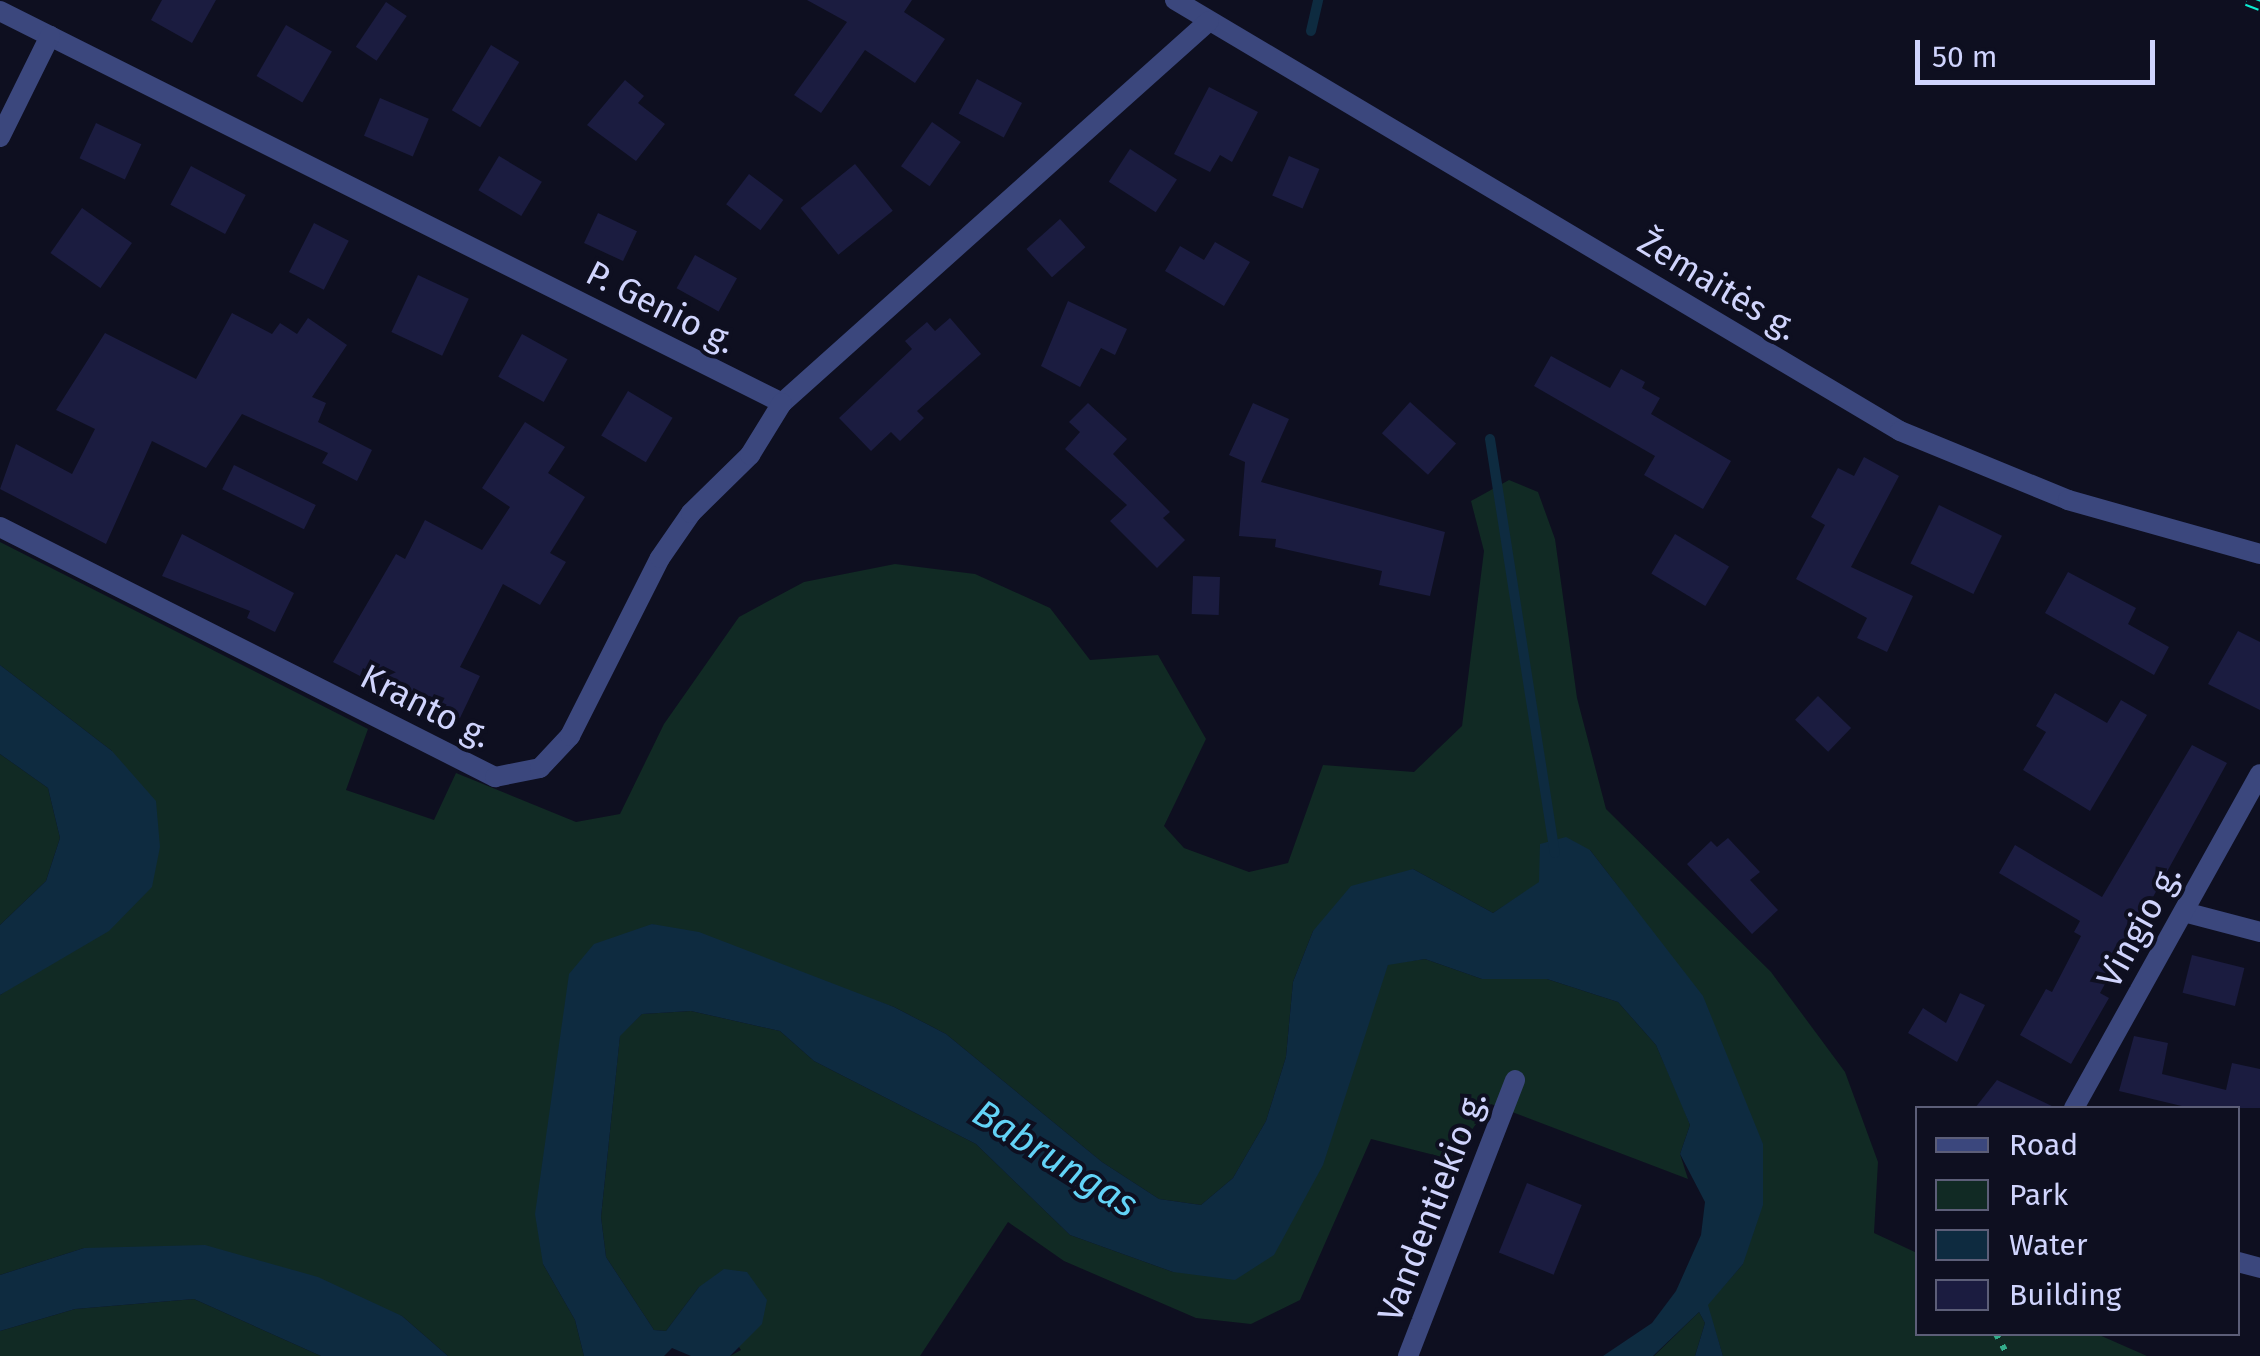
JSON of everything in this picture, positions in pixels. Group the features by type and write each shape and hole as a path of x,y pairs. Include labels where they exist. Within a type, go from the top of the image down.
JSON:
{"street":[{"name":"Žemaitės g.","path":"1174,0 1900,430 2068,500 2260,554"},
{"name":"P. Genio g.","path":"0,10 782,403"},
{"path":"782,403 1209,20"},
{"path":"0,136 50,36"},
{"name":"Kranto g.","path":"0,527 496,777 540,768 570,736 660,558 691,513 750,455 782,403"},
{"name":"Vingio g.","path":"2075,1106 2260,774"},
{"path":"2184,912 2260,932"},
{"name":"Vandentiekio g.","path":"1408,1356 1516,1080"}],"green space":[{"path":"1509,480 1538,492 1555,539 1577,698 1606,809 1771,972 1845,1072 1878,1162 1874,1233 1915,1252 1915,1336 2102,1336 2147,1356 1723,1356 1707,1305 1743,1264 1620,889 1590,850 1493,913 1413,869 1313,931 1293,982 1286,1057 1266,1121 1233,1178 1201,1205 1159,1199 1102,1162 946,1034 894,1007 652,924 543,1264 575,1320 584,1356 448,1356 402,1316 84,1248 0,1275 0,995 51,960 112,751 0,665 0,542 368,729 346,790 434,820 456,773 576,822 620,814 664,724 739,617 804,582 895,564 975,574 1050,608 1090,660 1158,655 1206,739 1164,826 1184,848 1249,872 1288,863 1323,765 1414,772 1462,726 1484,551 1471,501"},
{"path":"0,754 48,788 60,838 46,881 0,925"},
{"path":"1425,959 1482,979 1547,979 1618,1002 1656,1045 1682,1104 1690,1125 1680,1154 1688,1179 1491,1104 1450,1159 1371,1139 1300,1300 1251,1324 1196,1318 1064,1261 1008,1222 920,1356 730,1356 741,1350 699,1287 666,1331 654,1330 606,1257 601,1217 620,1035 642,1014 691,1011 780,1031 814,1061 976,1144 1070,1235 1173,1272 1364,1030 1388,964"},
{"path":"194,1299 321,1356 0,1356 0,1331 75,1309"},
{"path":"1699,1312 1705,1323 1695,1356 1654,1356"}],"water":[{"path":"0,665 112,751 156,801 160,847 152,887 109,931 0,995 0,925 46,881 60,838 48,788 0,754"},
{"name":"Babrungas","path":"1566,837 1590,850 1703,996 1763,1144 1763,1205 1743,1264 1708,1305 1723,1356 1695,1356 1705,1323 1699,1312 1653,1356 1603,1356 1652,1323 1676,1291 1701,1235 1705,1202 1680,1154 1690,1125 1656,1045 1618,1002 1547,979 1482,979 1425,959 1388,965 1323,1165 1274,1255 1235,1280 1173,1272 1070,1235 976,1144 814,1061 780,1031 691,1011 642,1014 620,1036 601,1217 606,1257 654,1330 666,1331 699,1287 724,1269 747,1272 767,1300 762,1324 730,1356 691,1356 672,1348 664,1356 584,1356 575,1320 543,1264 535,1214 569,974 594,944 652,924 699,932 894,1007 946,1034 1102,1162 1159,1199 1201,1205 1233,1178 1266,1121 1286,1057 1293,982 1313,931 1351,886 1413,869 1493,913 1539,882 1540,844"},
{"path":"205,1245 318,1277 402,1316 448,1356 321,1356 194,1299 75,1309 0,1331 0,1275 84,1248"}],"building":[{"path":"162,0 216,0 192,43 151,20"},
{"path":"807,0 912,0 904,12 945,39 915,83 865,50 821,113 794,95 847,22"},
{"path":"386,2 407,16 377,61 356,47"},
{"path":"286,25 332,52 302,103 256,76"},
{"path":"491,45 519,62 480,127 452,110"},
{"path":"977,79 1022,103 1004,137 959,113"},
{"path":"625,80 644,96 638,103 665,124 636,161 587,125"},
{"path":"1209,87 1258,112 1232,162 1220,155 1210,172 1174,154"},
{"path":"380,98 429,119 413,156 364,136"},
{"path":"932,122 961,142 930,186 901,166"},
{"path":"96,123 141,144 125,179 80,158"},
{"path":"1130,149 1177,179 1156,212 1109,182"},
{"path":"499,156 542,182 521,216 478,190"},
{"path":"1289,156 1319,169 1303,208 1272,196"},
{"path":"855,164 893,211 838,255 801,208"},
{"path":"191,166 246,195 225,234 170,205"},
{"path":"749,174 783,200 760,230 726,204"},
{"path":"82,208 132,243 100,288 50,253"},
{"path":"598,213 637,231 623,261 584,243"},
{"path":"1060,219 1085,247 1052,277 1027,249"},
{"path":"314,223 349,241 324,290 289,272"},
{"path":"1215,242 1250,262 1224,306 1165,271 1180,246 1204,260"},
{"path":"695,255 737,278 719,312 677,288"},
{"path":"418,275 469,299 442,356 391,332"},
{"path":"1068,301 1127,329 1115,355 1101,348 1080,387 1041,366"},
{"path":"232,313 272,334 280,323 297,334 308,318 347,345 312,397 326,403 318,422 372,450 357,481 322,463 328,453 242,414 206,468 152,441 106,544 0,489 16,444 72,474 95,429 56,410 105,333 196,379"},
{"path":"950,318 981,354 917,411 924,418 900,441 891,432 871,451 839,418 912,349 905,341 927,322 935,331"},
{"path":"522,334 567,359 544,402 498,377"},
{"path":"1551,356 1610,388 1621,369 1645,382 1642,388 1660,398 1651,414 1731,461 1703,509 1644,475 1655,456 1534,386"},
{"path":"628,391 673,418 646,462 601,436"},
{"path":"1410,402 1456,443 1428,475 1382,433"},
{"path":"1088,403 1127,439 1113,454 1170,512 1163,518 1185,540 1157,568 1110,521 1127,505 1065,449 1080,432 1069,422"},
{"path":"1253,403 1289,419 1261,482 1445,532 1430,596 1379,585 1382,571 1275,547 1276,539 1239,536 1245,462 1229,455"},
{"path":"525,422 565,447 548,473 585,497 550,553 566,562 540,605 503,584 460,667 480,676 460,718 451,713 448,720 363,668 360,676 333,662 396,554 405,559 425,520 482,550 510,507 482,488"},
{"path":"1864,457 1899,476 1851,567 1913,596 1887,652 1857,638 1867,618 1796,579 1825,525 1811,517 1838,468 1854,476"},
{"path":"234,465 316,505 304,529 222,489"},
{"path":"1939,505 2002,536 1973,594 1911,563"},
{"path":"182,534 294,593 275,632 247,618 250,611 162,576"},
{"path":"1675,534 1729,566 1705,606 1651,573"},
{"path":"2068,572 2136,608 2128,624 2169,647 2154,675 2045,613"},
{"path":"1193,576 1220,577 1219,615 1192,614"},
{"path":"2238,631 2260,642 2260,710 2208,684"},
{"path":"2055,693 2107,723 2121,700 2147,715 2090,811 2023,770 2046,732 2036,726"},
{"path":"1818,696 1851,728 1828,752 1795,720"},
{"path":"2192,745 2227,763 2100,993 2109,998 2071,1064 2020,1035 2046,989 2052,992 2081,936 2074,932 2080,921 1999,873 2015,845 2102,897"},
{"path":"1728,838 1760,872 1750,880 1778,910 1752,934 1687,864 1711,841 1717,847"},
{"path":"2192,955 2244,968 2235,1006 2183,993"},
{"path":"1960,993 1985,1005 1957,1062 1908,1033 1923,1008 1946,1023"},
{"path":"2134,1036 2168,1043 2162,1074 2226,1090 2232,1063 2260,1069 2260,1108 2182,1106 2119,1091"},
{"path":"1997,1080 2052,1106 1977,1106"},
{"path":"1527,1183 1582,1205 1554,1275 1499,1253"}],"waterway":[{"path":"1311,31 1318,0"},
{"path":"1490,439 1555,853"}],"railway":[{"path":"2247,0 2260,5"}]}
